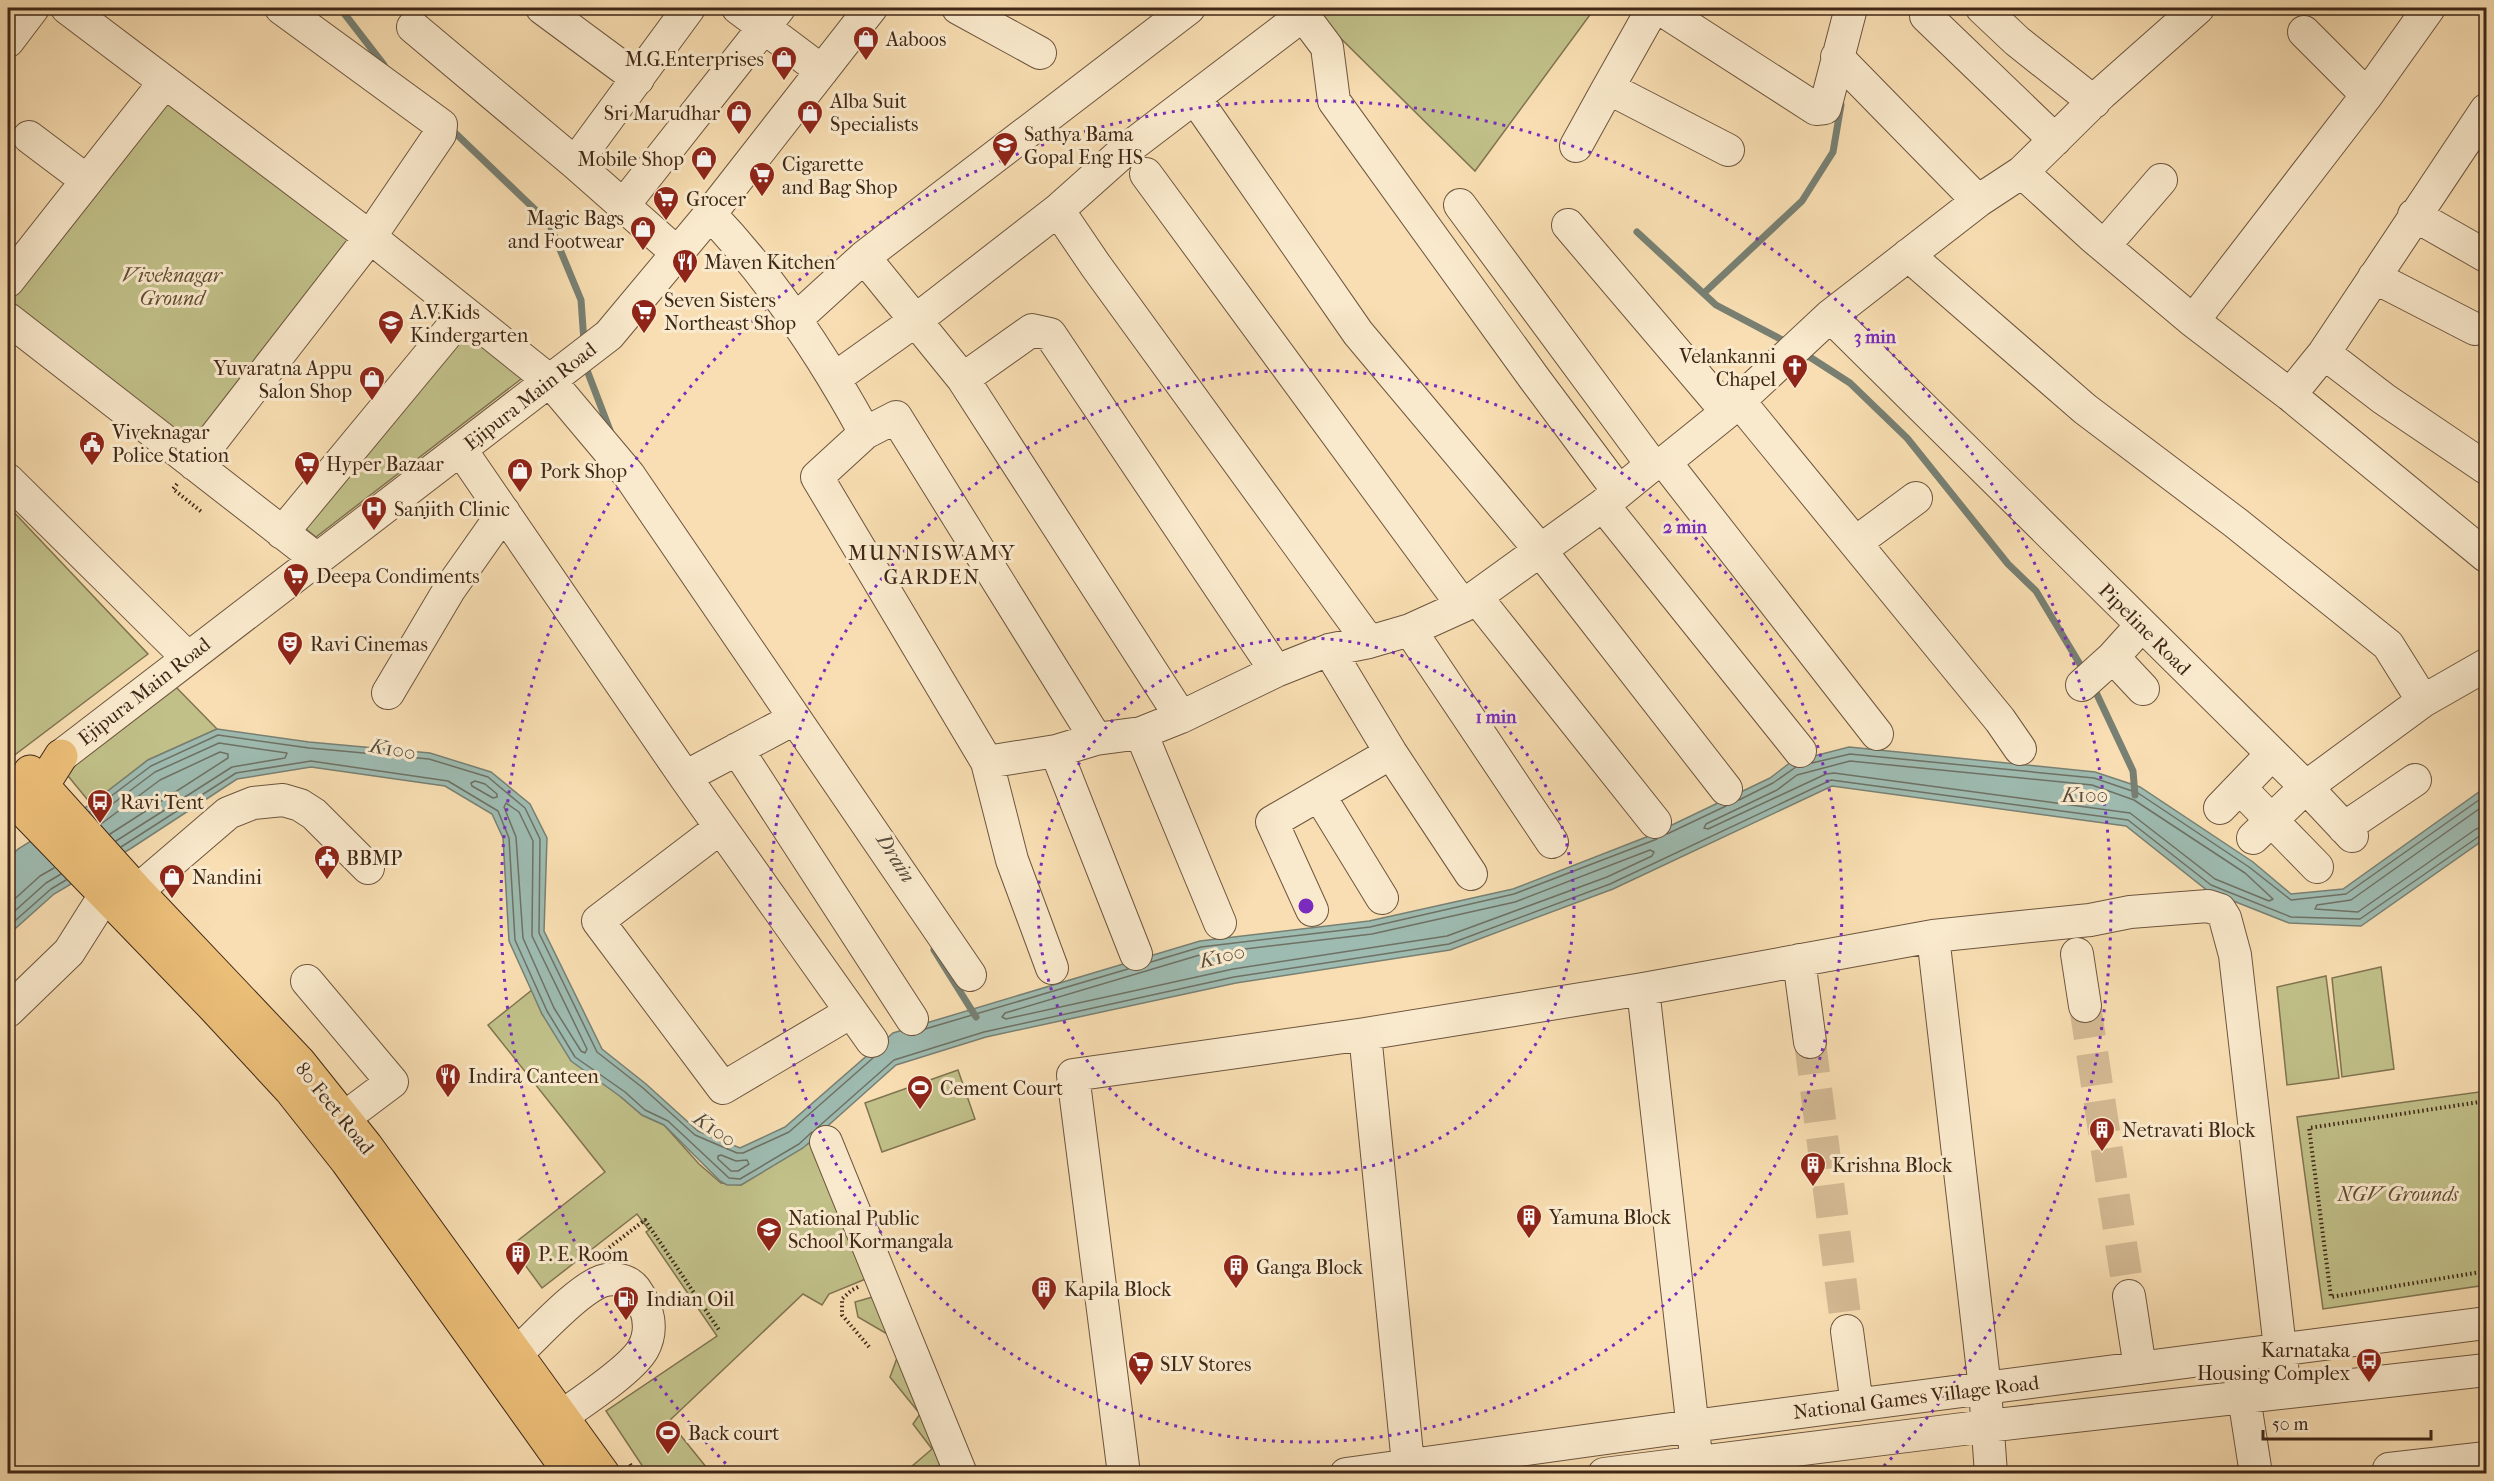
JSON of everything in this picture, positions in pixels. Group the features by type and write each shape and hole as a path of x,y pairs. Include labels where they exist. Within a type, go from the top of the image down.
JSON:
{"main road":[{"name":"Ejipura Main Road","path":"19,793 61,756"},
{"name":"80 Feet Road","path":"19,793 54,821 104,881 282,1081 357,1154 453,1286 516,1354 526,1388 571,1473"},
{"name":"80 Feet Road","path":"104,881 137,891 299,1062 344,1118 357,1154"},
{"name":"80 Feet Road","path":"453,1286 499,1374 526,1388 562,1416 603,1473"}],"street":[{"path":"8,41 33,8"},
{"path":"67,8 370,237 550,381 629,475 970,975"},
{"path":"194,464 370,237 440,134 441,125 281,8"},
{"path":"542,8 638,79"},
{"path":"575,163 689,8"},
{"path":"738,8 771,17 822,71"},
{"name":"Ejipura Main Road","path":"61,756 609,335 710,214 871,8"},
{"path":"958,8 1040,53"},
{"path":"796,319 864,257 1169,8"},
{"path":"1576,146 1653,8"},
{"path":"1659,8 1816,110 1825,108 1837,57 1840,13"},
{"path":"1982,8 2017,41 2094,102"},
{"path":"987,762 1056,751 1096,739 1141,733 1181,717 1276,671 1329,650 1369,642 1410,630 1469,602 1658,464 1733,406 1830,316 1978,201 2022,172 2094,102 2198,8"},
{"path":"2193,321 2367,95 2429,8"},
{"path":"835,378 915,321 1059,210 1123,152 1195,98 1297,11 1327,47 1334,101 1533,378 1611,498 1800,751"},
{"path":"1926,15 2055,140"},
{"path":"622,207 771,17"},
{"path":"413,27 575,163 622,207 676,252"},
{"path":"2304,32 2367,95"},
{"path":"1837,57 1978,201"},
{"path":"8,281 164,83"},
{"path":"1608,88 1728,150"},
{"path":"1195,98 1358,333 1540,549 1726,789"},
{"path":"2290,395 2324,353 2414,215 2487,110"},
{"path":"29,137 86,180"},
{"path":"2022,172 2104,246 2193,321 2290,395 2487,556"},
{"path":"1146,174 1469,602 1655,822"},
{"path":"2104,246 2161,180"},
{"path":"1460,205 1658,464 1877,734"},
{"path":"1059,210 1103,275 1369,642"},
{"path":"710,214 739,244 796,319 835,378 865,433"},
{"path":"2414,215 2487,256"},
{"path":"1568,225 1855,543 2000,720 2020,749"},
{"path":"1908,255 2085,409 2236,523 2388,645 2423,701"},
{"path":"864,257 963,379 1181,717"},
{"path":"2374,277 2475,329"},
{"path":"282,533 465,313"},
{"name":"Pipeline Road","path":"1830,316 2306,787 2348,832 2415,780"},
{"path":"8,319 318,560"},
{"path":"963,379 1032,330 1050,334 1276,671"},
{"path":"2324,353 2384,399 2485,462"},
{"path":"1052,968 1012,860 987,762 817,477 865,433 896,417 1096,739"},
{"path":"461,450 720,828 872,1041"},
{"path":"8,480 187,657"},
{"path":"1855,543 1916,498"},
{"path":"388,693 449,590 504,512"},
{"path":"2082,685 2114,657 2141,626"},
{"path":"1410,630 1552,842"},
{"path":"1329,650 1391,753 1471,874"},
{"path":"2114,657 2143,689"},
{"path":"2262,830 2306,787 2423,701 2487,665"},
{"path":"685,777 794,719"},
{"path":"1141,733 1220,923"},
{"path":"737,750 912,1019"},
{"path":"1056,751 1136,954"},
{"path":"1312,910 1272,822 1391,753"},
{"path":"2272,754 2230,798 2262,830 2317,867"},
{"path":"1319,795 1382,897"},
{"path":"137,891 228,813 253,803 283,800 300,805 314,814 368,867"},
{"path":"720,828 598,921 723,1088 851,1012"},
{"path":"8,1011 69,952 104,881"},
{"path":"1124,1473 1073,1075 1365,1034 1643,989 1933,936 2090,920 2130,912 2208,906 2220,910 2225,918 2235,956 2285,1392"},
{"path":"1933,936 1985,1389 1991,1473"},
{"path":"2077,954 2085,1006"},
{"path":"1799,960 1810,1042"},
{"path":"307,981 392,1082 344,1118"},
{"path":"1643,989 1697,1467"},
{"path":"1365,1034 1409,1470"},
{"path":"826,1142 961,1473"},
{"path":"516,1354 554,1316 601,1281 617,1278 634,1287 647,1310 649,1330 643,1350 614,1378 562,1416"},
{"path":"2129,1296 2140,1368"},
{"name":"National Games Village Road","path":"1346,1473 1409,1470 1693,1426 2487,1323"},
{"path":"1847,1331 1857,1405"},
{"name":"National Games Village Road","path":"1604,1473 1697,1467 1987,1426 2487,1370"},
{"path":"2244,1397 2256,1473"},
{"path":"2390,1473 2389,1469 2487,1458"}],"path":[{"path":"2487,1101 2309,1128 2331,1297 2487,1271"},
{"path":"645,1220 718,1330"},
{"path":"870,1348 842,1315 842,1299 852,1290 869,1283 882,1281"}],"green space":[{"path":"1310,8 1595,8 1475,171"},
{"name":"Viveknagar Ground","path":"163,94 363,237 194,464 8,311 8,298"},
{"path":"465,326 525,376 316,537 301,525"},
{"path":"8,506 148,654 8,760"},
{"path":"172,683 217,729 148,760 91,804 64,771"},
{"path":"2381,967 2394,1069 2342,1077 2332,978"},
{"path":"2326,976 2339,1078 2287,1085 2277,987"},
{"path":"532,990 542,1014 621,1097 642,1115 664,1125 699,1164 721,1183 741,1185 809,1143 821,1164 868,1278 829,1294 822,1305 803,1294 669,1421 711,1473 647,1473 606,1411 717,1336 646,1232 649,1230 637,1214 542,1288 511,1246 605,1172 488,1025"},
{"name":"Cement Court","path":"958,1070 975,1119 882,1152 865,1103"},
{"name":"NGV Grounds","path":"2486,1091 2486,1285 2323,1309 2297,1117"},
{"path":"876,1296 950,1464 904,1473 932,1449 913,1424 920,1414 890,1377 897,1358 889,1335 858,1317 855,1302"}],"water":[{"name":"K100","path":"217,729 309,742 430,753 491,772 530,804 547,838 544,931 602,1049 646,1084 698,1131 740,1148 785,1127 893,1033 1200,941 1369,921 1513,889 1649,836 1770,778 1791,762 1849,747 2095,772 2140,787 2253,862 2291,894 2343,889 2486,787 2486,838 2361,926 2289,923 2208,891 2126,826 1832,786 1613,889 1450,950 1236,983 986,1037 896,1065 803,1148 741,1185 727,1185 720,1181 664,1125 642,1115 571,1061 542,1014 509,941 503,838 492,814 445,786 311,767 237,779 130,849 54,894 8,935 8,859 18,849 91,804 148,760"}],"waterway":[{"path":"340,8 384,65"},
{"path":"1704,293 1802,201 1833,152 1841,105"},
{"path":"451,129 549,223 581,300 584,342"},
{"path":"1637,232 1716,305 1788,343"},
{"path":"1802,352 1850,383 1907,438 2008,564 2036,591 2084,671"},
{"path":"585,365 611,433"},
{"path":"2093,686 2133,771 2135,795"},
{"name":"Drain","path":"934,950 976,1017"}],"tunnel":[{"path":"2085,1006 2129,1296"},
{"path":"1810,1042 1847,1331"}],"place":[{"name":"Aaboos","path":"866,62"},
{"name":"M.G.Enterprises","path":"784,82"},
{"name":"Sri Marudhar","path":"739,136"},
{"name":"Alba Suit Specialists","path":"810,136"},
{"name":"Sathya Bama Gopal Eng HS","path":"1005,168"},
{"name":"Mobile Shop","path":"704,182"},
{"name":"Cigarette and Bag Shop","path":"762,198"},
{"name":"Grocer","path":"666,222"},
{"name":"Magic Bags and Footwear","path":"643,252"},
{"name":"Maven Kitchen","path":"685,285"},
{"name":"Seven Sisters Northeast Shop","path":"644,335"},
{"name":"A.V.Kids Kindergarten","path":"391,346"},
{"name":"Velankanni Chapel","path":"1795,390"},
{"name":"Yuvaratna Appu Salon Shop","path":"372,402"},
{"name":"Viveknagar Police Station","path":"92,467"},
{"name":"Hyper Bazaar","path":"307,487"},
{"name":"Pork Shop","path":"520,494"},
{"name":"Sanjith Clinic","path":"374,532"},
{"name":"Deepa Condiments","path":"296,599"},
{"name":"Ravi Cinemas","path":"290,667"},
{"name":"Ravi Tent","path":"100,825"},
{"name":"BBMP","path":"327,881"},
{"name":"Nandini","path":"172,900"},
{"name":"Indira Canteen","path":"448,1099"},
{"name":"Cement Court","path":"920,1111"},
{"name":"Netravati Block","path":"2102,1153"},
{"name":"Krishna Block","path":"1813,1188"},
{"name":"Yamuna Block","path":"1529,1240"},
{"name":"National Public School Kormangala","path":"769,1253"},
{"name":"P. E. Room","path":"518,1277"},
{"name":"Ganga Block","path":"1236,1290"},
{"name":"Kapila Block","path":"1044,1312"},
{"name":"Indian Oil","path":"626,1322"},
{"name":"Karnataka Housing Complex","path":"2369,1384"},
{"name":"SLV Stores","path":"1141,1387"},
{"name":"Back court","path":"668,1456"}],"district":[{"name":"MUNNISWAMY GARDEN","path":"932,565"}]}
